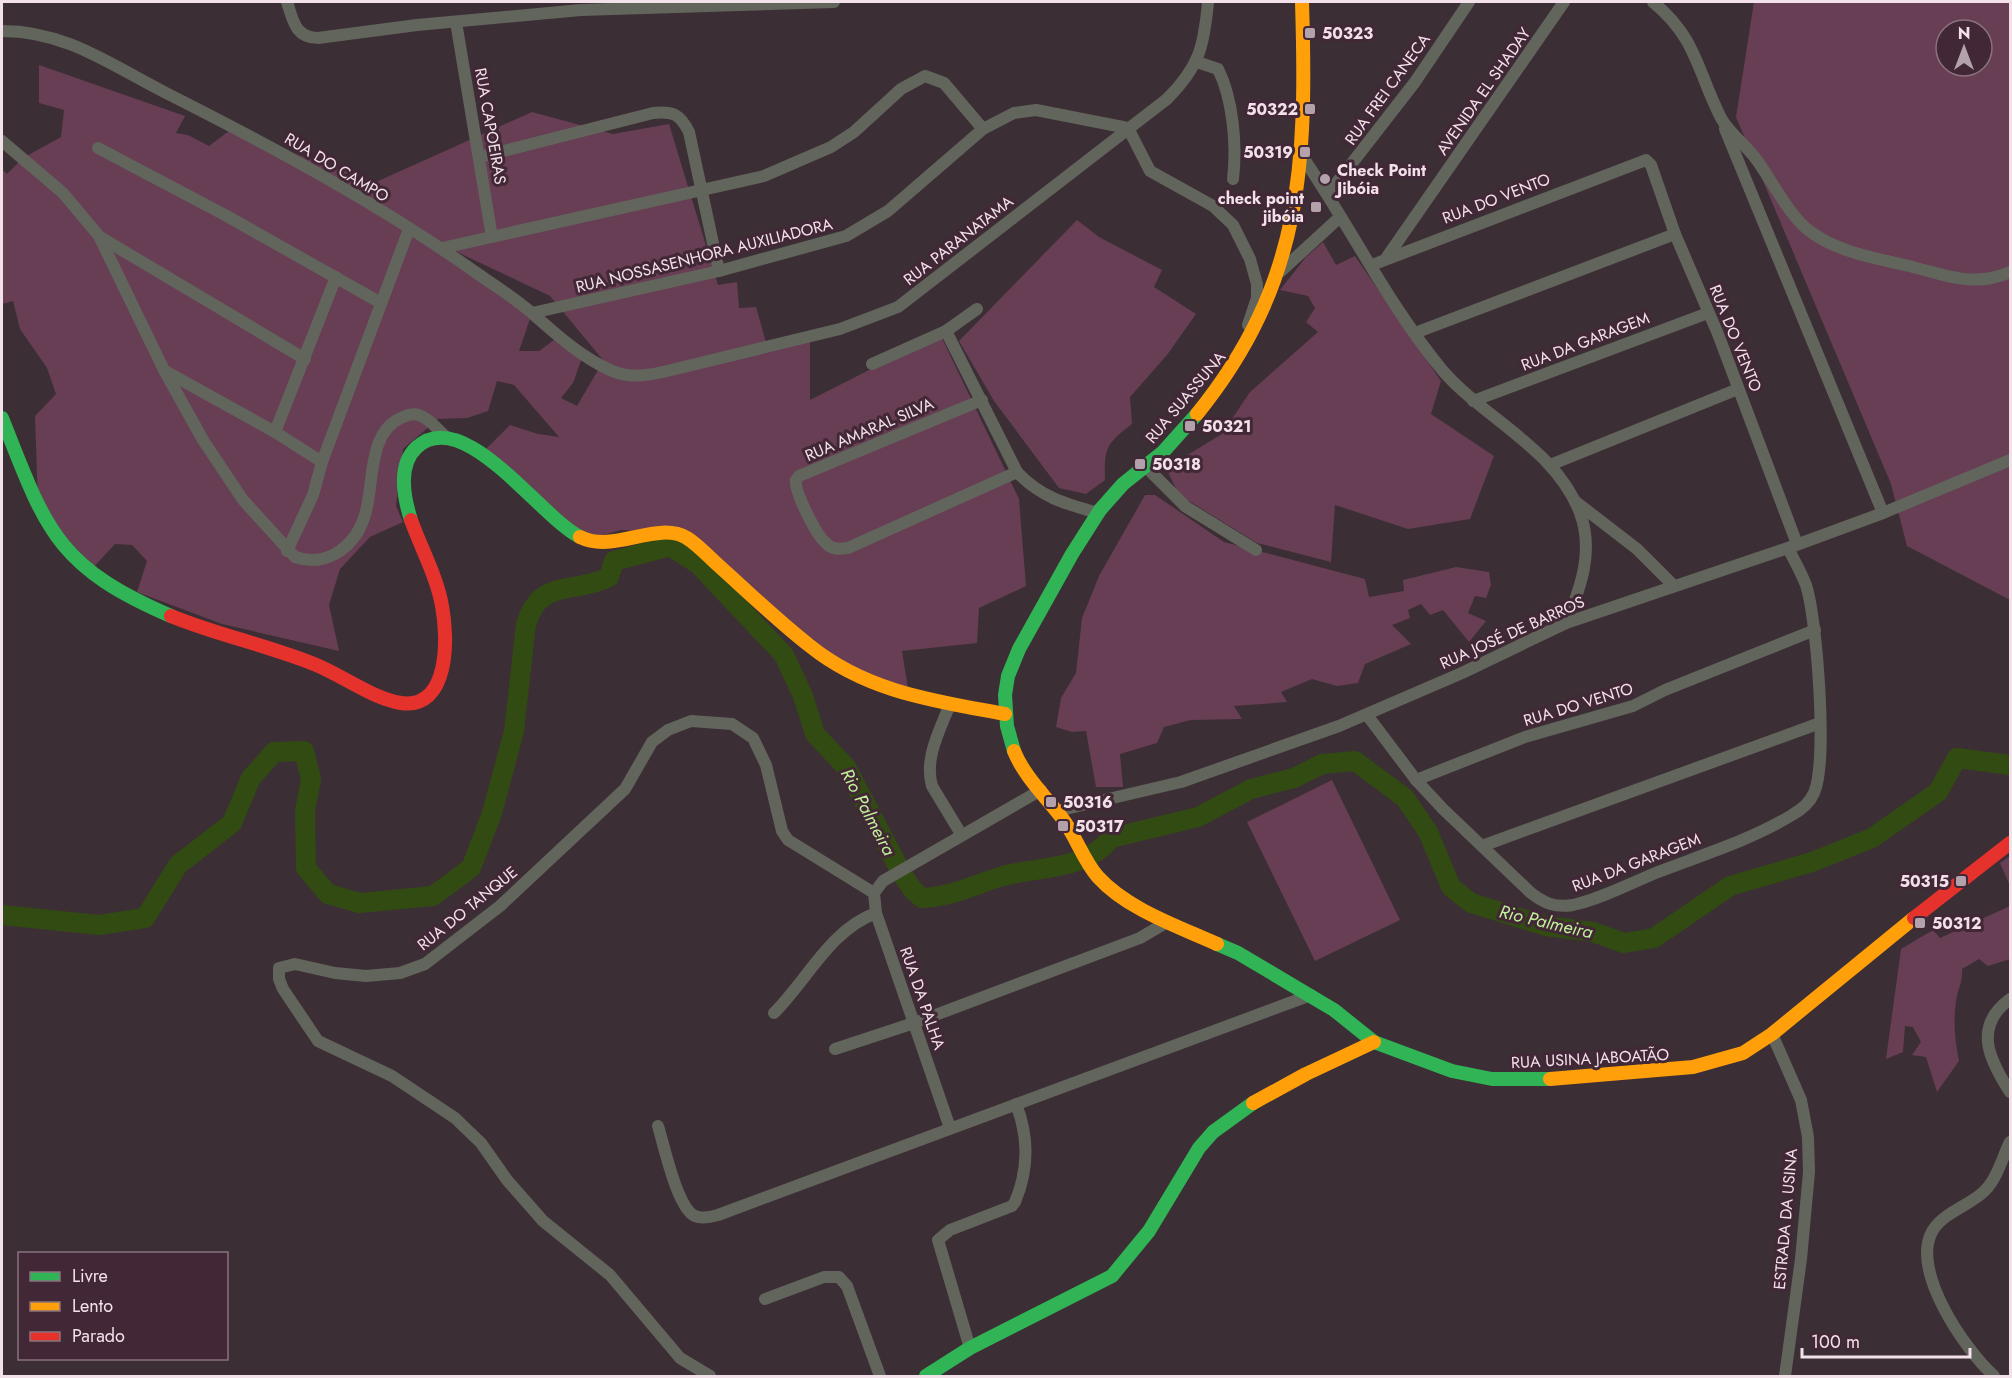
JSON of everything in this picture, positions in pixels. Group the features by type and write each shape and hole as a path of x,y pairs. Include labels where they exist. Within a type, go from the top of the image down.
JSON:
{"street":[{"path":"286,2 298,32 307,38 581,10 834,2"},
{"name":"RUA PARANATAMA","path":"634,376 671,370 840,329 898,307 1174,92 1191,73 1197,62 1208,2"},
{"name":"RUA SUASSUNA","path":"1089,860 1081,844 1020,764 1013,751 1005,714 1006,684 1014,661 1077,545 1098,513 1112,495 1161,455 1232,368 1246,346 1278,274 1294,218 1304,159 1302,2"},
{"name":"RUA FREI CANECA","path":"1328,194 1415,82 1469,2"},
{"name":"AVENIDA EL SHADAY","path":"1386,258 1564,2"},
{"path":"1653,2 1671,16 1696,55 1883,513"},
{"name":"RUA CAPOEIRAS","path":"456,22 492,237"},
{"name":"RUA DO CAMPO","path":"2,31 43,33 96,55 295,159 442,249 532,313 558,337 583,355 612,371 634,376"},
{"path":"1197,62 1218,69 1226,86 1231,116 1233,179"},
{"path":"442,249 702,192 764,176 831,147 854,132 901,89 926,76 944,83 983,129"},
{"name":"RUA NOSSASENHORA AUXILIADORA","path":"532,313 719,271 821,244 863,228 888,211 983,129 1014,113 1036,110 1128,128"},
{"path":"480,158 652,113 676,113 683,119 689,132 719,271"},
{"path":"1722,120 1752,153 1798,220 1807,230 1822,239 1869,257 1957,280 1984,280 2010,272"},
{"path":"1128,128 1150,171 1220,210 1230,220 1242,242 1256,277 1257,298 1232,368"},
{"path":"2,141 63,192 99,236 164,370 203,440 243,500 287,551 307,561 327,558 344,549 354,538 363,520 370,498 376,451 382,435 392,422 413,414 419,415 444,435 458,440 489,460 573,534 602,544 656,533 672,532 686,537 809,646 835,665 878,686 916,698 1005,714"},
{"path":"98,148 381,303"},
{"path":"1304,159 1415,333 1443,370 1473,401 1550,465 1575,501 1637,549 1674,586"},
{"name":"RUA DO VENTO","path":"1372,265 1646,160 1652,165 1675,234 1738,389 1793,546"},
{"path":"1278,274 1340,217"},
{"path":"287,551 313,495 322,462 409,229"},
{"path":"1415,333 1675,234"},
{"path":"99,236 305,359"},
{"path":"275,432 336,277"},
{"path":"872,364 946,331 977,309"},
{"name":"RUA DA GARAGEM","path":"1473,401 1708,313"},
{"path":"946,331 1017,472 1045,496 1098,513"},
{"path":"164,370 275,432 322,462"},
{"name":"RUA DO VENTO","path":"1550,465 1738,389"},
{"name":"RUA AMARAL SILVA","path":"982,400 799,476 795,483 800,497 820,537 826,544 838,549 848,548 1017,472"},
{"path":"2,418 51,531 66,551 89,572 151,607 318,664 380,696 408,704 430,695 437,685 444,657 442,605 410,518 404,487 405,468 409,455 417,446 428,438 444,435"},
{"name":"RUA JOSÉ DE BARROS","path":"1057,811 1181,782 1367,714 1566,622 1793,546 1883,513 2010,460"},
{"path":"1145,466 1186,507 1256,550"},
{"path":"1566,622 1583,579 1586,556 1585,534 1575,501"},
{"path":"1482,846 1820,723 1815,630 1806,586 1793,546"},
{"name":"RUA DO VENTO","path":"1416,780 1525,737 1633,706 1685,681 1815,630"},
{"path":"950,704 930,757 930,777 932,786 961,834"},
{"name":"RUA DA GARAGEM","path":"1367,714 1416,780 1482,846 1545,904 1573,905 1765,829 1794,814 1807,803 1814,792 1818,777 1820,723"},
{"name":"RUA DO TANQUE","path":"710,1377 680,1358 610,1275 543,1221 507,1180 482,1143 455,1118 392,1076 318,1041 283,989 279,979 279,968 287,964 295,964 335,973 366,976 400,973 425,964 500,906 625,789 652,742 677,725 691,721 732,724 753,738 766,765 782,831 788,840 874,893"},
{"path":"874,893 882,881 1041,790"},
{"name":"RUA USINA JABOATÃO","path":"1089,860 1097,876 1110,889 1167,922 1238,953 1311,995 1374,1042 1452,1071 1524,1081 1694,1067 1743,1053 1772,1034 1883,942 2010,843"},
{"name":"RUA DA PALHA","path":"874,893 876,913 950,1128"},
{"path":"774,1013 843,930 860,919 876,913"},
{"path":"835,1049 914,1023 1140,938 1167,922"},
{"path":"658,1126 678,1191 687,1210 694,1216 703,1218 718,1215 1311,995"},
{"path":"2010,999 2003,1004 1992,1021 1988,1036 1991,1062 2010,1092"},
{"name":"ESTRADA DA USINA","path":"1772,1034 1801,1100 1808,1137 1809,1172 1801,1259 1785,1377"},
{"path":"926,1377 969,1348 1112,1276 1131,1258 1150,1233 1200,1146 1214,1131 1260,1100 1374,1042"},
{"path":"969,1348 938,1240 950,1230 1016,1202 1027,1152 1026,1130 1016,1104"},
{"path":"1994,1377 1983,1367 1957,1329 1938,1295 1928,1261 1928,1243 1933,1230 1941,1221 1983,1193 2010,1142"},
{"path":"765,1299 824,1277 839,1277 847,1286 880,1377"}],"shaded area":[{"path":"1754,2 2010,2 2010,600 1907,546 1891,484 1736,117"},
{"path":"39,65 185,116 176,133 188,135 209,146 229,131 376,182 532,112 613,134 669,124 718,285 737,282 739,308 756,307 767,346 810,337 810,400 940,334 1019,499 1026,586 979,608 977,643 902,651 909,695 840,667 672,532 621,530 586,540 486,449 510,425 538,434 559,437 514,385 497,381 488,411 467,418 438,419 403,449 396,506 403,522 370,537 340,569 329,605 339,651 222,624 137,592 147,561 132,545 115,544 89,572 38,504 35,416 56,394 47,368 20,329 13,301 2,304 2,169 7,174 23,158 61,137 64,110 39,103","holes":["419,234 550,296 612,371 598,370 577,406 561,398 573,383 583,355 558,337 539,351 519,351 532,313"]},
{"path":"1077,220 1099,237 1162,270 1154,287 1196,314 1167,355 1130,397 1132,424 1108,448 1105,480 1086,494 1059,488 994,401 959,341"},
{"path":"1323,242 1336,265 1355,256 1441,381 1431,414 1494,456 1470,519 1408,529 1335,505 1331,562 1257,543 1179,495 1166,468 1222,434 1250,392 1318,332 1306,322 1315,308 1308,296 1280,290 1306,257"},
{"path":"1145,495 1155,495 1224,542 1365,579 1369,597 1404,591 1403,580 1456,567 1489,572 1491,585 1486,598 1475,596 1468,613 1486,621 1469,642 1443,610 1430,615 1421,604 1408,610 1410,618 1392,625 1411,644 1365,664 1358,683 1337,686 1312,679 1281,692 1287,702 1234,706 1242,719 1191,720 1164,727 1157,743 1120,754 1123,787 1096,787 1086,731 1072,732 1056,727 1061,698 1076,673 1082,618 1099,576"},
{"path":"1332,780 1400,920 1315,961 1247,822"},
{"path":"2010,856 2010,886 2000,863"},
{"path":"2010,906 2010,959 1988,966 1979,959 1962,969 1955,1017 1959,1061 1937,1092 1926,1057 1912,1055 1921,1042 1913,1027 1905,1026 1903,1052 1886,1059 1901,949 1933,930 1940,938"}],"waterway":[{"name":"Rio Palmeira","path":"2,915 99,925 145,918 178,865 232,823 251,778 274,752 304,751 311,779 305,811 306,868 328,894 360,903 433,896 471,868 492,813 514,731 526,624 532,609 549,593 609,577 614,561 670,546 698,564 784,655 803,696 815,734 846,767 902,874 922,898 953,893 1003,876 1075,862 1100,849 1111,838 1198,817 1251,789 1294,778 1322,764 1355,761 1405,798 1428,832 1451,887 1471,903 1546,926 1593,932 1624,943 1654,938 1730,886 1812,862 1872,838 1938,792 1957,758 2010,765"}],"traffic: fast":[{"path":"1014,751 1007,726 1005,695 1008,676 1019,649 1072,554 1100,510 1123,484 1163,452 1197,414"},
{"path":"2,418 31,489 44,516 60,540 78,561 102,580 132,598 171,616"},
{"path":"411,520 406,502 404,472 411,454 417,447 436,438 457,441 479,452 563,526 580,537"},
{"path":"1217,944 1238,953 1334,1010 1374,1042 1452,1071 1492,1079 1550,1079"},
{"path":"926,1376 970,1348 1112,1276 1149,1231 1199,1148 1213,1132 1253,1103"}],"traffic: slow":[{"path":"1197,414 1232,365 1259,317 1278,269 1291,219 1299,169 1303,116 1302,2"},
{"path":"580,537 607,542 649,534 675,533 699,547 786,627 832,662 878,684 903,692 1005,714"},
{"path":"1014,751 1029,778 1067,825 1098,877 1138,908 1217,944"},
{"path":"1550,1079 1693,1067 1743,1053 1772,1034 1914,918"},
{"path":"1253,1103 1306,1074 1374,1042"}],"traffic: jam":[{"path":"171,616 314,664 390,700 401,703 417,702 429,695 437,684 445,652 445,635 442,606 436,584 411,520"},
{"path":"1914,918 2010,843"}],"place":[{"name":"50323","path":"1310,33"},
{"name":"50322","path":"1310,109"},
{"name":"50319","path":"1305,152"},
{"name":"Check Point Jibóia","path":"1325,179"},
{"name":"check point jibóia","path":"1316,207"},
{"name":"50321","path":"1190,426"},
{"name":"50318","path":"1140,464"},
{"name":"50316","path":"1051,802"},
{"name":"50317","path":"1063,826"},
{"name":"50315","path":"1961,881"},
{"name":"50312","path":"1920,923"}]}
